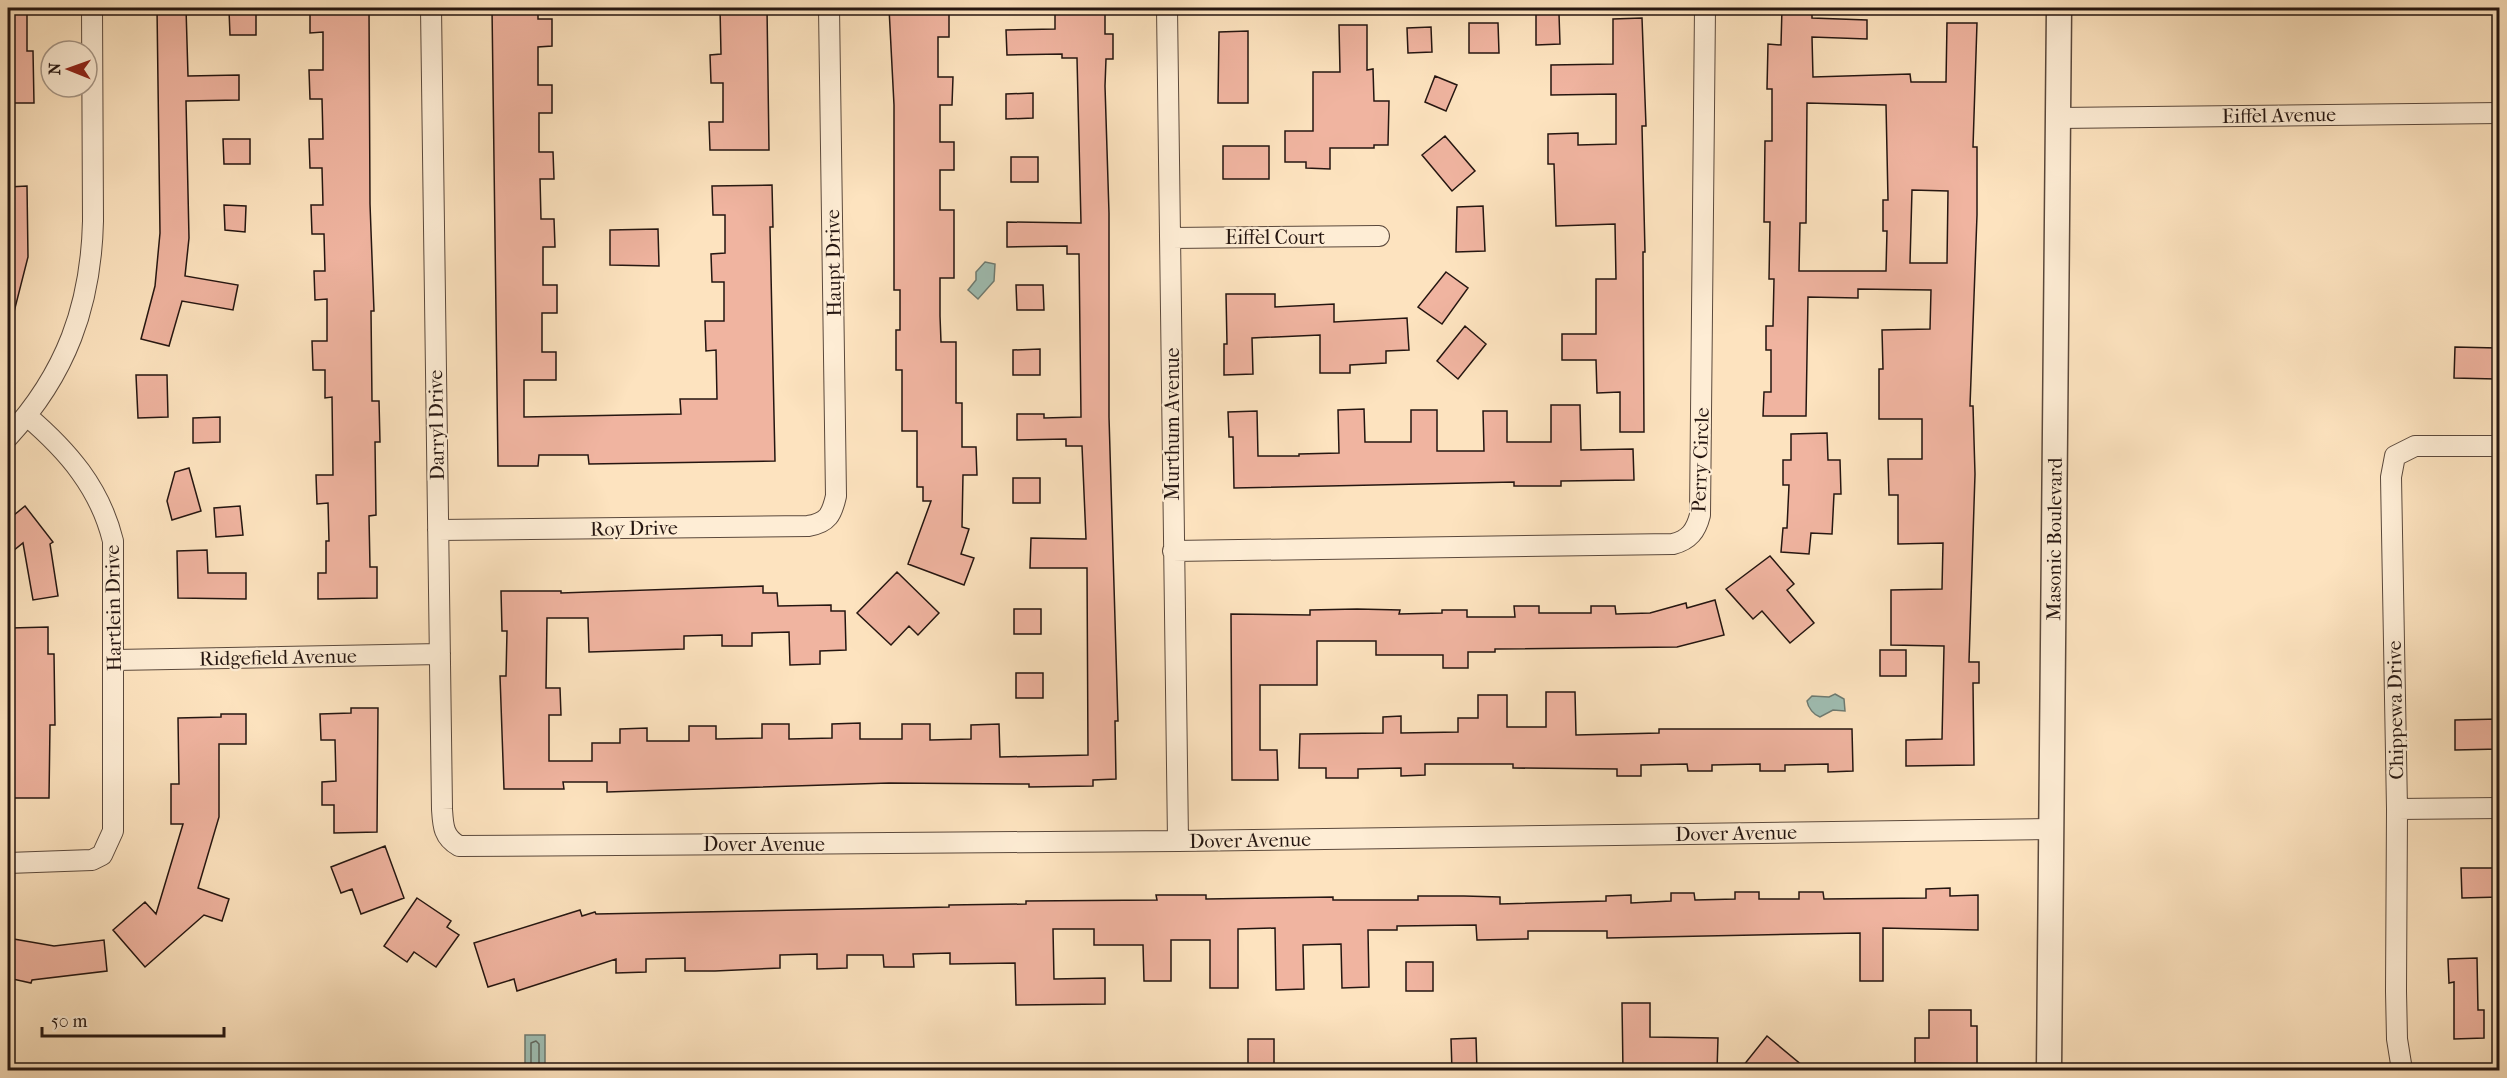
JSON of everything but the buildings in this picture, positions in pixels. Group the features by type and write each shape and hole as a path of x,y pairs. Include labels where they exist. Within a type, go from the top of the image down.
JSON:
{"street":[{"path":"8,437 27,416 54,378 70,343 86,293 91,265 93,220 92,8"},
{"name":"Darryl Drive","path":"431,8 443,822 450,841"},
{"name":"Haupt Drive","path":"829,8 836,496 829,518"},
{"name":"Murthum Avenue","path":"1167,8 1178,841"},
{"name":"Perry Circle","path":"1173,551 1673,544 1689,537 1697,527 1700,514 1706,8"},
{"name":"Masonic Boulevard","path":"2049,1071 2058,8"},
{"name":"Eiffel Avenue","path":"2058,118 2499,113"},
{"name":"Eiffel Court","path":"1171,237 1379,236"},
{"name":"Hartlein Drive","path":"8,863 92,860 102,855 113,831 115,660 113,541 108,518 89,482 66,451 27,416"},
{"name":"Chippewa Drive","path":"2402,1071 2397,1039 2396,992 2397,809 2391,477 2395,456 2415,446 2499,446"},
{"name":"Roy Drive","path":"438,530 808,526 820,524 829,518"},
{"name":"Ridgefield Avenue","path":"115,660 440,654"},
{"path":"2397,809 2499,808"},
{"name":"Dover Avenue","path":"450,841 459,846 472,846 1178,841 2051,829"}],"water":[{"path":"985,262 995,264 994,281 978,299 968,290 976,280 976,272"},
{"path":"1835,694 1844,699 1845,711 1833,710 1820,717 1814,713 1807,701 1812,696 1829,697"},
{"path":"525,1035 545,1035 545,1070 525,1070"}]}
